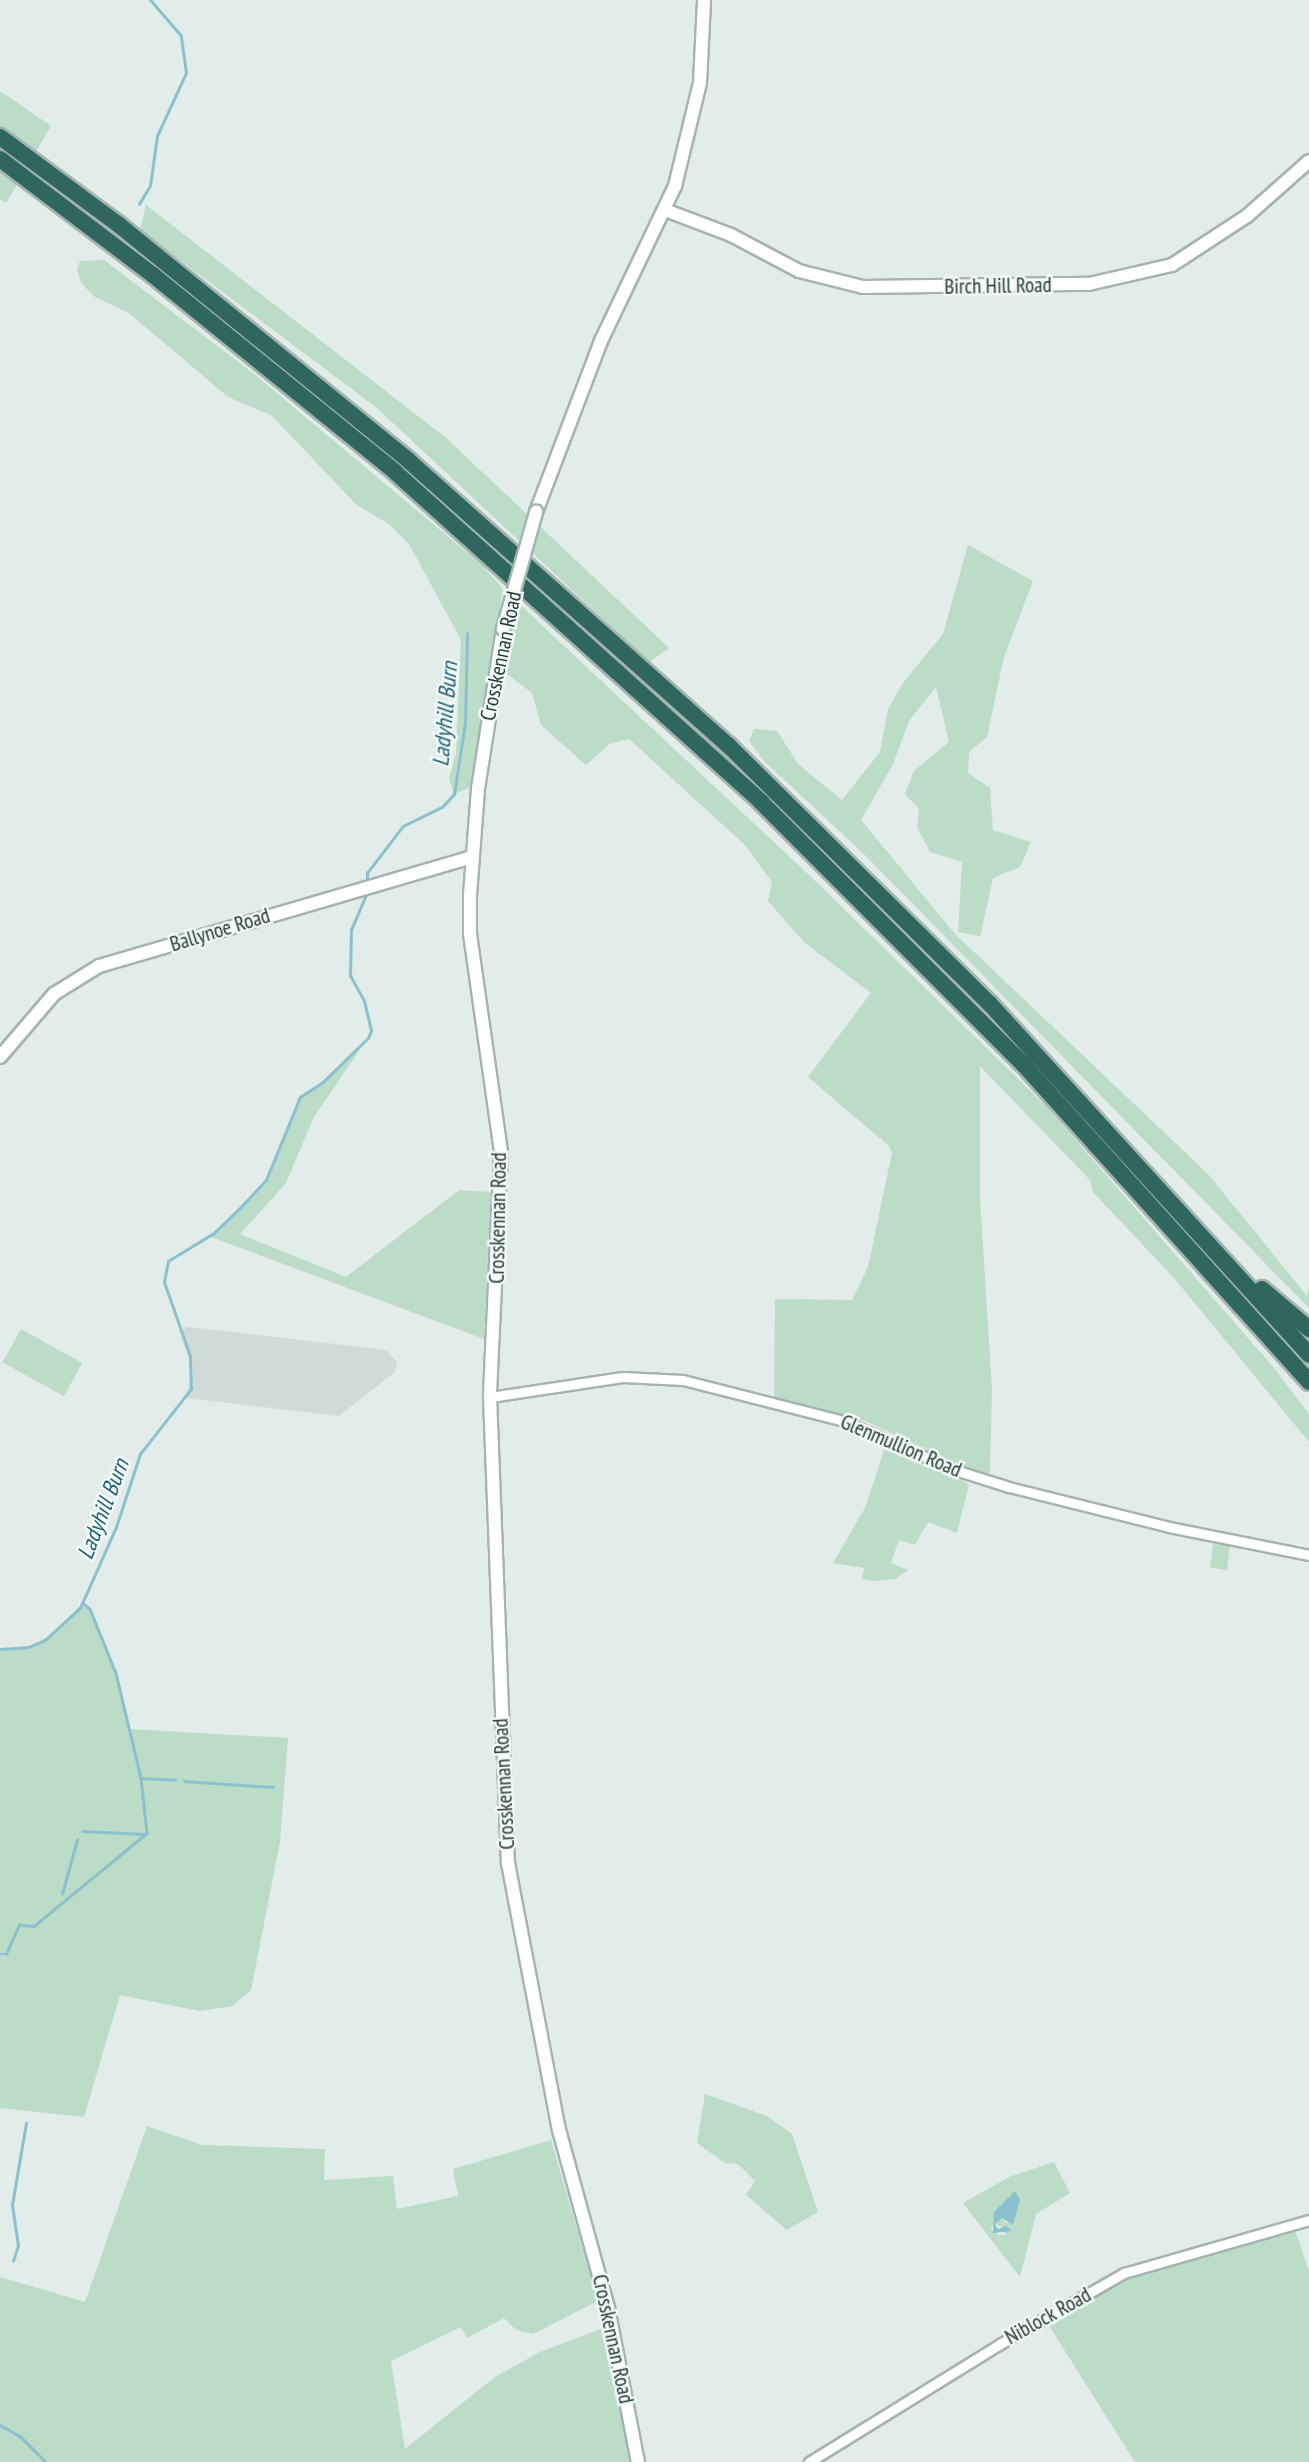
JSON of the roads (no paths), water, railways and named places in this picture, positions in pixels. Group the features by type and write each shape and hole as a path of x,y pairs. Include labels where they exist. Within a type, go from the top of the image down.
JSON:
{"highway":[{"path":"0,137 288,360 608,635 916,929 1227,1261 1309,1353"},
{"path":"0,159 153,275 395,472 761,802 1023,1064 1309,1382"},
{"path":"1227,1261 1309,1329"}],"street":[{"name":"Crosskennan Road","path":"638,2462 608,2308 559,2130 508,1863 490,1397 501,1152 470,934 472,857 493,673 503,629 536,512 601,341 665,210 694,114 704,0"},
{"name":"Birch Hill Road","path":"665,210 731,234 799,271 863,287 1089,284 1172,265 1247,216 1309,161"},
{"name":"Ballynoe Road","path":"0,1057 54,994 99,966 472,857"},
{"name":"Glenmullion Road","path":"490,1397 623,1377 683,1380 844,1421 955,1469 1009,1487 1169,1527 1309,1555"},
{"name":"Niblock Road","path":"809,2462 1000,2344 1124,2273 1309,2220"}],"water":[{"path":"1015,2191 1020,2200 1013,2225 1002,2218 995,2224 998,2229 1006,2226 1012,2231 993,2233 994,2212"}],"waterway":[{"path":"139,204 150,186 157,136 186,73 181,36 150,0"},
{"name":"Ladyhill Burn","path":"367,881 367,873 403,826 442,807 454,794 465,723 467,634"},
{"name":"Ladyhill Burn","path":"0,1649 29,1647 45,1640 80,1608 116,1527 140,1454 191,1389 190,1356 164,1282 168,1261 214,1233 266,1180 300,1097 323,1082 368,1038 371,1031 364,1001 350,976 351,930 366,894"},
{"path":"83,1603 90,1609 116,1673 141,1778 147,1833"},
{"path":"141,1778 175,1780"},
{"path":"184,1781 273,1787"},
{"path":"82,1831 144,1834"},
{"path":"0,1954 6,1954 19,1925 34,1926 147,1833"},
{"path":"62,1894 77,1840"},
{"path":"13,2261 18,2246 12,2205 26,2123"},
{"path":"0,2425 20,2436 46,2462"}]}
